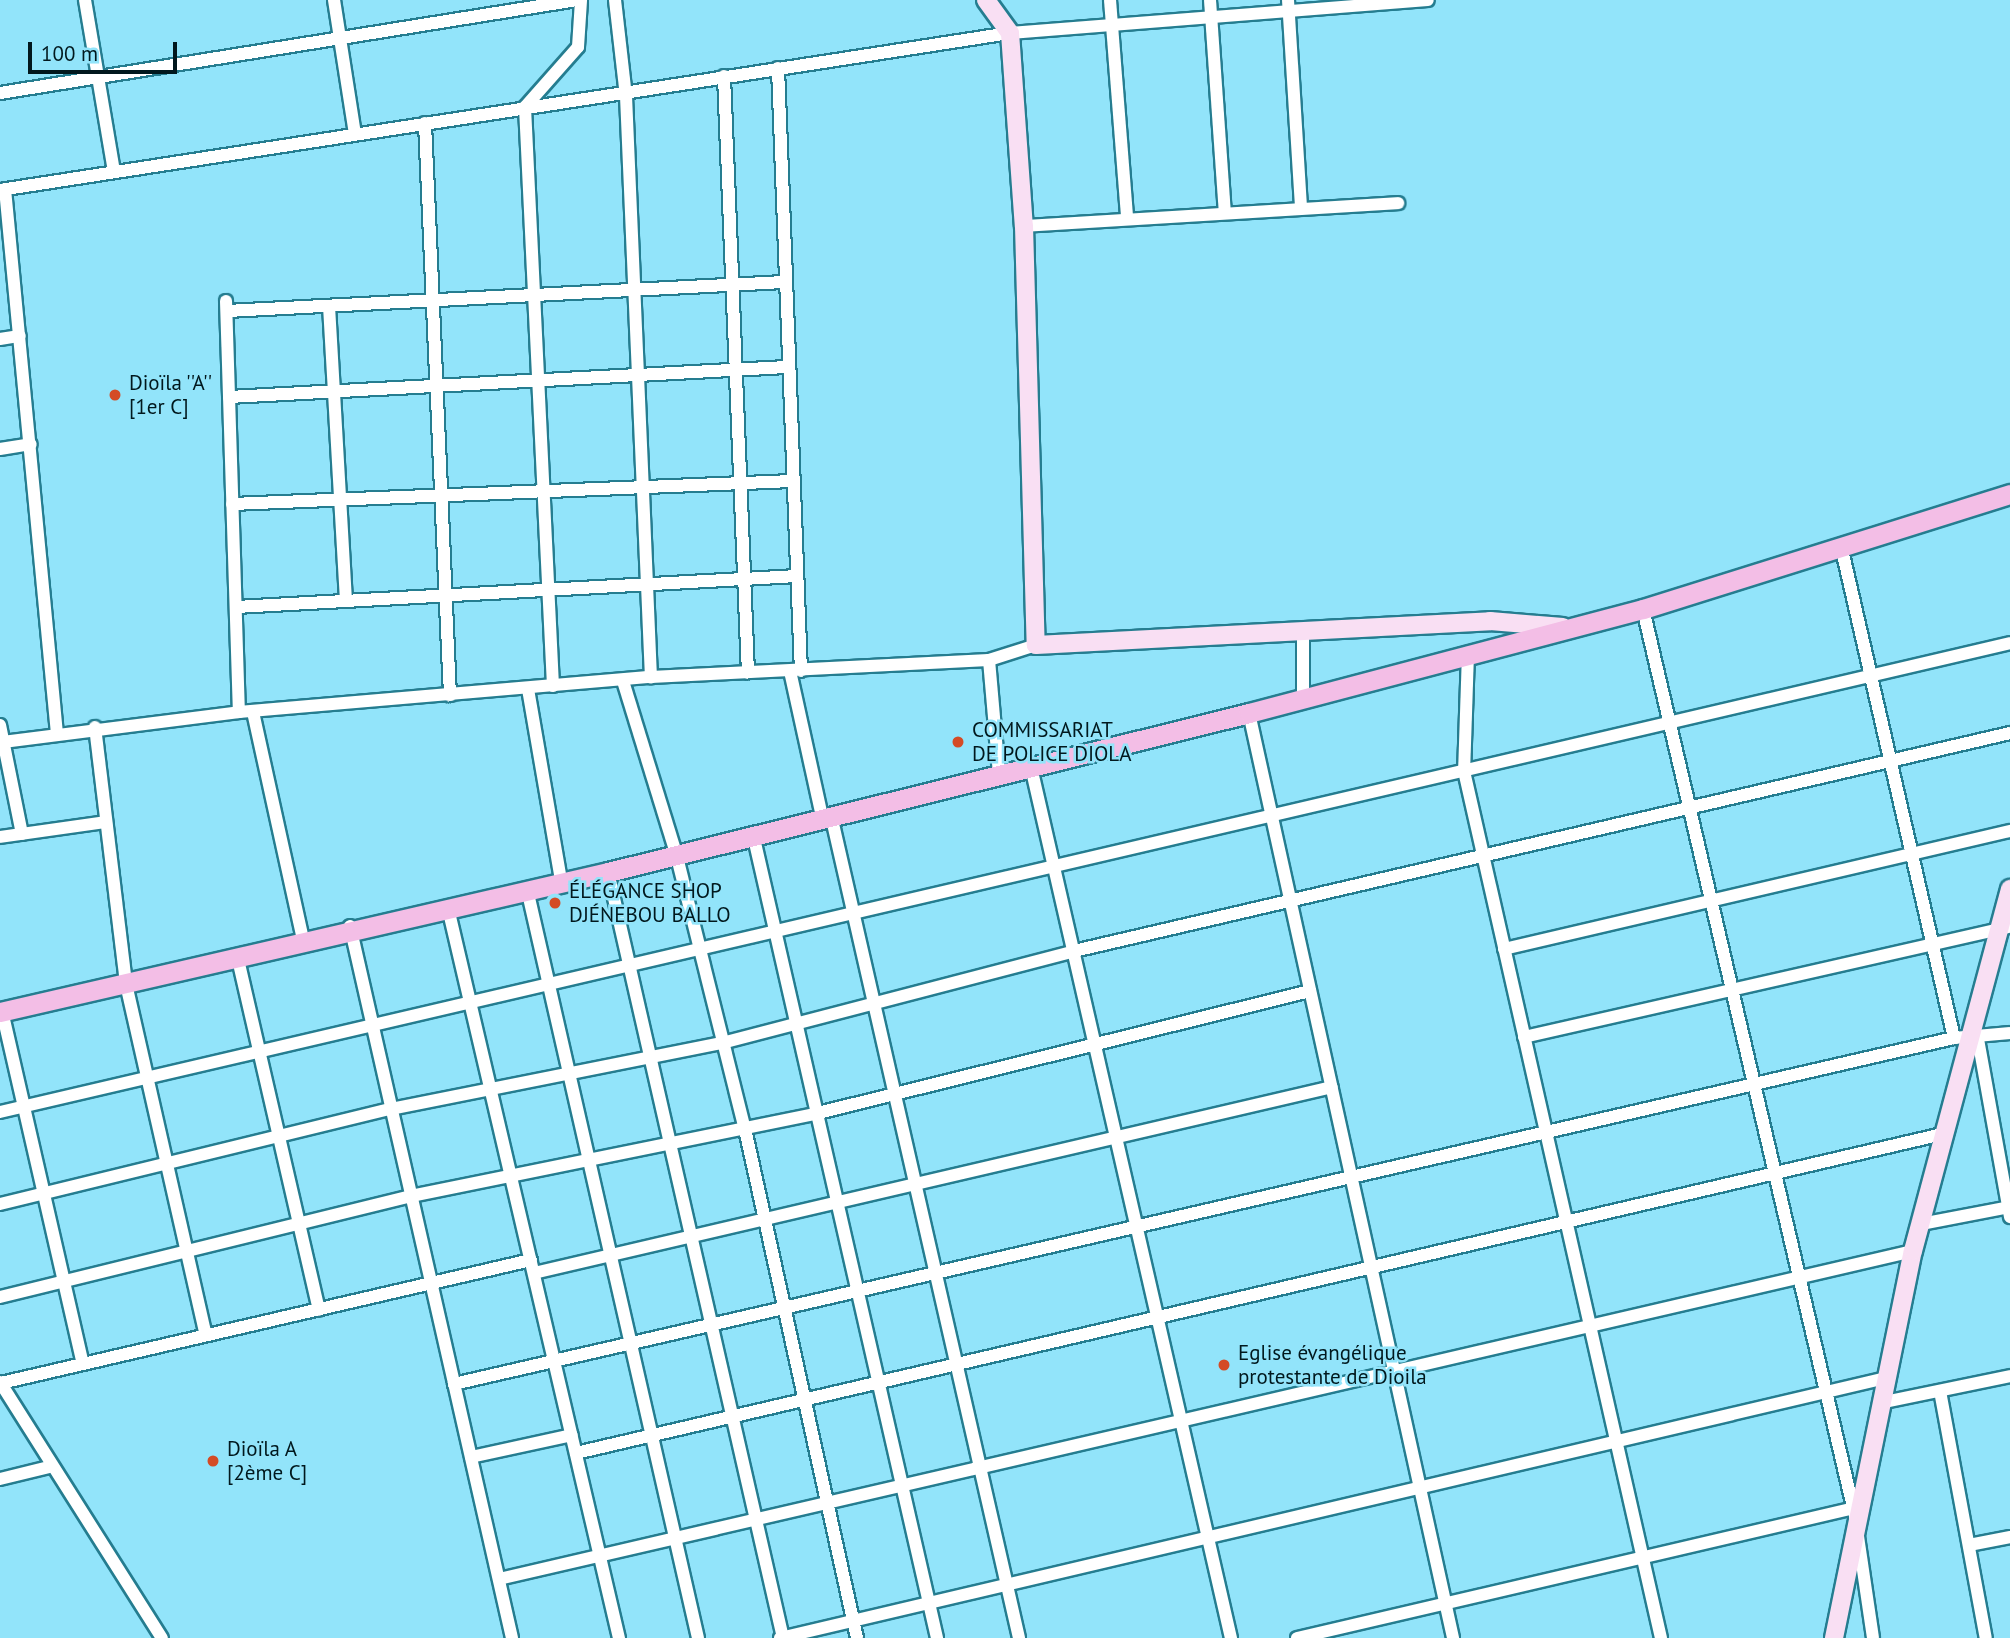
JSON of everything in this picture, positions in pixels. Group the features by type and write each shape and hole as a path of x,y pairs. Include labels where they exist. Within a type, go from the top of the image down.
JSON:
{"main road":[{"path":"1,1012 126,984 350,926 448,908 527,888 608,872 1249,713 1563,627 1643,609 1842,551 2010,494"}],"street":[{"path":"85,0 114,172"},
{"path":"334,0 355,134"},
{"path":"0,93 579,0 578,47 525,107 553,686"},
{"path":"615,0 626,96 651,677"},
{"path":"986,0 1010,33 1024,226 1036,645"},
{"path":"1110,0 1126,218"},
{"path":"1210,0 1225,212"},
{"path":"1288,0 1301,208"},
{"path":"57,734 31,444 2,190 525,107 626,96 724,76 1010,33 1289,14 1428,0"},
{"path":"778,68 787,367 797,576 795,671 826,816 853,913 896,1092 1018,1638"},
{"path":"724,76 748,673"},
{"path":"425,123 450,695"},
{"path":"1024,226 1398,202"},
{"path":"239,712 226,306 329,306 784,282"},
{"path":"329,306 346,601"},
{"path":"0,339 20,336"},
{"path":"229,397 787,367"},
{"path":"0,449 31,444"},
{"path":"232,504 792,481"},
{"path":"1842,551 1932,945 1965,1039 2009,1210 1921,1224"},
{"path":"236,607 797,576"},
{"path":"1643,609 1852,1512 1873,1638"},
{"path":"4,742 94,727 239,712 651,677 989,660 1036,645 1490,621 1563,627"},
{"path":"1303,632 1303,698"},
{"path":"0,1112 549,984 630,968 776,931 2010,643"},
{"path":"1468,653 1464,771 1661,1638"},
{"path":"989,660 999,775"},
{"path":"623,681 677,853 745,1129 858,1638"},
{"path":"528,689 561,881"},
{"path":"253,712 303,939"},
{"path":"1249,713 1453,1638"},
{"path":"0,725 22,834"},
{"path":"94,727 126,984 206,1335"},
{"path":"0,1204 391,1109 568,1077 722,1043 1074,951 2010,733"},
{"path":"1031,767 1230,1638"},
{"path":"0,837 106,822"},
{"path":"1504,949 2010,831"},
{"path":"753,834 937,1638"},
{"path":"608,872 782,1638 853,1618 1886,1378"},
{"path":"527,888 698,1638"},
{"path":"1830,1637 1852,1512 1886,1378 1913,1251 1965,1039 2005,928 2010,889"},
{"path":"448,908 619,1638"},
{"path":"350,926 512,1638"},
{"path":"1524,1037 2005,928"},
{"path":"237,955 318,1310"},
{"path":"0,1297 300,1228 411,1196 511,1175 588,1164 818,1113 1094,1042 1310,991"},
{"path":"1,1012 83,1364"},
{"path":"454,1384 712,1327 1753,1084 1965,1039 2010,1033"},
{"path":"534,1273 692,1239 838,1202 1332,1087"},
{"path":"576,1453 807,1402 879,1382 1942,1135"},
{"path":"499,1579 757,1523 1913,1251"},
{"path":"162,1638 49,1467 2,1389 83,1364 431,1281 531,1260"},
{"path":"1880,1403 2010,1376"},
{"path":"1940,1391 1986,1638"},
{"path":"471,1457 572,1435"},
{"path":"0,1479 49,1467"},
{"path":"1297,1638 1643,1557 1852,1512"},
{"path":"1969,1545 2010,1538"}],"place":[{"name":"Dioïla ''A'' [1er C]","path":"115,395"},
{"name":"COMMISSARIAT DE POLICE DIOLA","path":"958,742"},
{"name":"ÉLÉGANCE SHOP DJÉNEBOU BALLO","path":"555,903"},
{"name":"Eglise évangélique protestante de Dioila","path":"1224,1365"},
{"name":"Dioïla A [2ème C]","path":"213,1461"}]}
